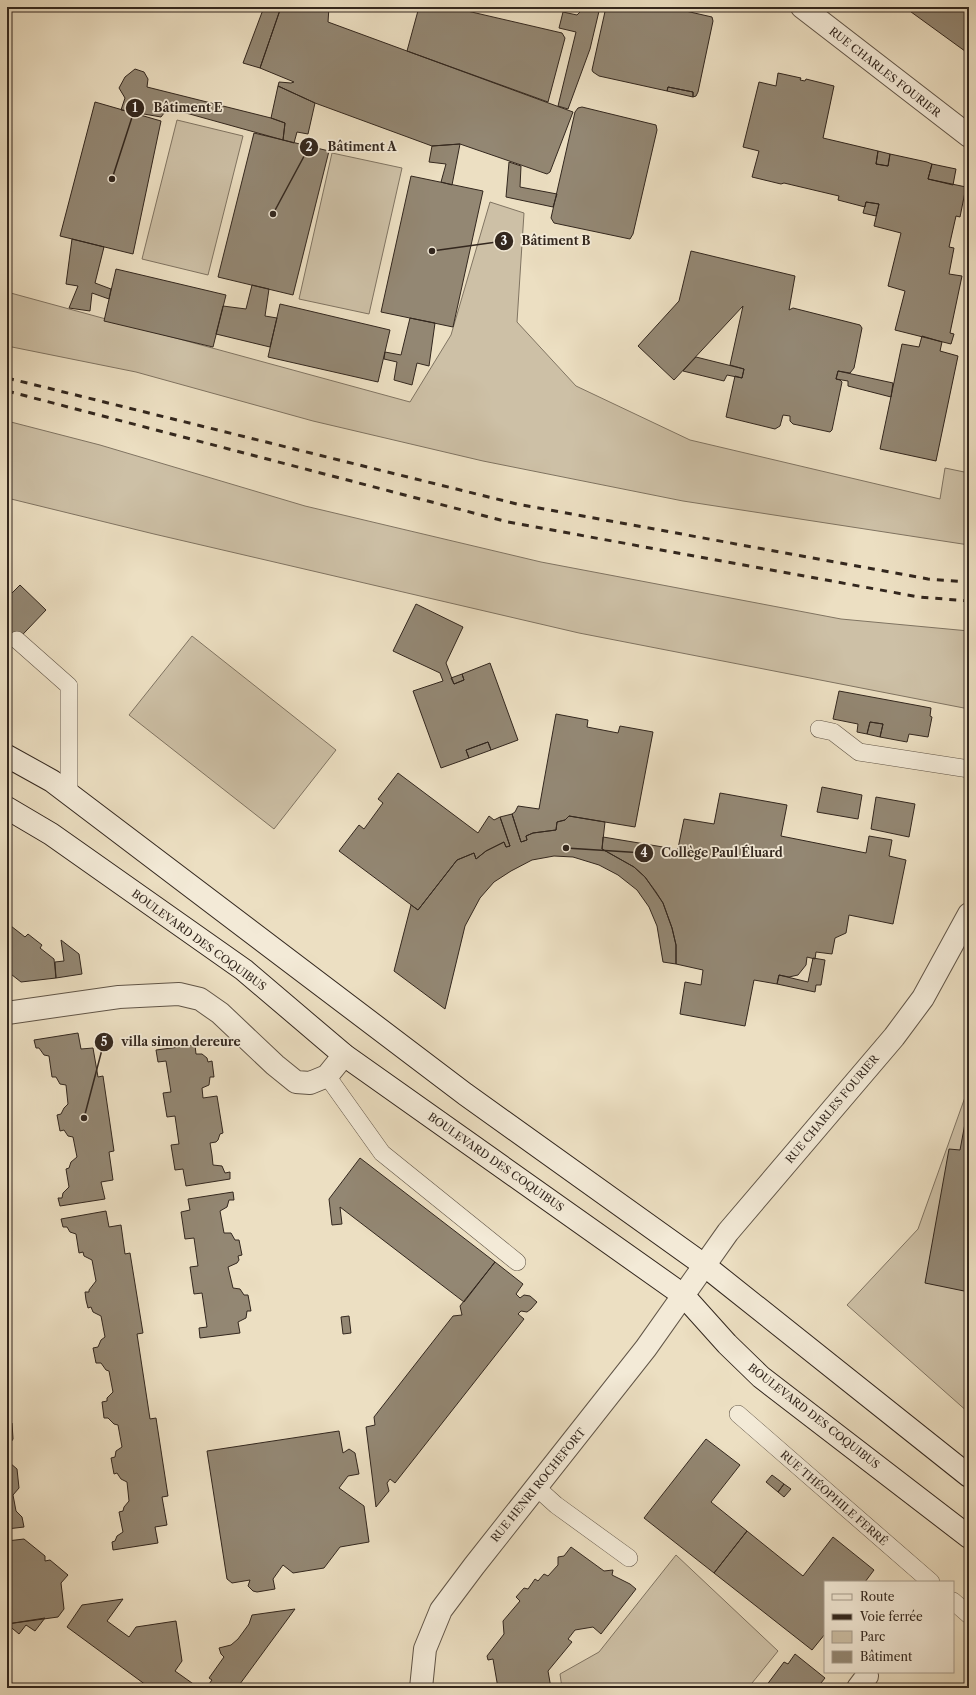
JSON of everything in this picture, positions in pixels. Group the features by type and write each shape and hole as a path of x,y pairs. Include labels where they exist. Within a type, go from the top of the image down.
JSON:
{"main road":[{"name":"RUE CHARLES FOURIER","path":"802,7 969,136"},
{"path":"7,756 52,781 464,1094 704,1265 969,1476"},
{"name":"BOULEVARD DES COQUIBUS","path":"7,808 51,834 244,970 344,1055 683,1295 727,1344 761,1377 969,1537"},
{"name":"RUE CHARLES FOURIER","path":"683,1295 728,1232 894,1036 919,1004 969,914"},
{"path":"7,1013 119,997 178,994 200,999 220,1013 296,1082 310,1083 327,1076 344,1055"},
{"name":"RUE HENRI ROCHEFORT","path":"421,1688 425,1649 441,1610 646,1348 683,1295"}],"lane":[{"path":"17,640 69,686 69,794"},
{"path":"819,729 833,732 859,752 969,769"},
{"path":"327,1076 382,1153 517,1262"},
{"name":"RUE THÉOPHILE FERRÉ","path":"738,1414 930,1581"},
{"path":"536,1487 556,1505 629,1558"},
{"path":"954,1602 969,1615"}],"green space":[{"path":"177,120 243,136 208,275 142,259"},
{"path":"332,153 402,168 369,314 299,299"},
{"path":"490,202 524,213 517,322 576,386 690,440 940,499 945,468 969,473 969,545 683,501 483,461 313,421 136,372 7,346 7,292 410,402 451,335"},
{"path":"7,421 100,445 305,506 541,562 841,619 969,631 969,709 579,633 154,534 7,498"},
{"path":"192,636 336,750 274,829 129,715"},
{"path":"969,1086 969,1413 847,1305 918,1229"},
{"path":"676,1555 778,1651 748,1688 562,1688 560,1674 599,1652"}],"building":[{"path":"264,7 281,7 260,68 243,63"},
{"path":"281,7 329,7 328,22 573,112 550,172 547,174 460,144 432,146 315,103 278,86 279,82 294,82 260,68"},
{"path":"419,7 450,7 562,33 565,38 548,102 407,51"},
{"path":"564,7 575,7 575,10"},
{"path":"582,7 600,7 590,49 568,109 558,106 576,32 559,28 563,12 577,15"},
{"path":"606,7 668,7 712,17 713,21 696,96 693,97 693,92 668,87 667,91 599,76 593,72 592,70"},
{"path":"904,7 969,7 969,54 907,9"},
{"path":"135,69 144,72 148,79 147,87 271,118 285,123 283,140 168,108 161,117 121,110 125,98 119,88 125,77"},
{"path":"778,73 801,78 800,80 805,81 806,79 834,86 823,138 878,151 876,164 888,166 890,154 927,162 932,164 928,179 966,187 960,217 956,216 949,247 954,248 949,274 962,276 950,333 954,334 951,344 895,330 905,291 888,286 901,233 874,226 879,204 866,202 865,207 838,200 839,196 752,177 759,151 743,147 759,82 776,86"},
{"path":"278,86 315,103 308,134 297,132 294,143 283,140 285,123 271,118"},
{"path":"668,87 693,92 693,97 667,91"},
{"path":"95,102 161,121 133,254 60,236"},
{"path":"582,107 656,125 657,130 633,234 630,239 554,223 551,218 575,112 578,108"},
{"path":"254,133 329,151 293,295 218,277"},
{"path":"460,144 452,185 441,182 446,164 429,162 432,146"},
{"path":"878,151 890,154 888,166 876,164"},
{"path":"509,162 521,166 520,187 557,194 553,207 506,197"},
{"path":"932,164 956,169 953,185 928,179"},
{"path":"411,176 483,191 453,327 381,312"},
{"path":"866,202 879,204 876,216 863,213"},
{"path":"72,239 104,247 95,283 111,289 109,299 92,293 90,311 69,308 78,286 66,284"},
{"path":"691,251 795,276 789,310 793,308 860,325 862,328 854,368 850,373 838,371 836,379 842,382 832,430 830,432 793,424 790,421 790,416 783,415 780,426 775,429 726,417 735,376 742,378 744,369 730,365 743,306 674,380 638,346 679,301"},
{"path":"116,269 226,295 213,347 104,321"},
{"path":"252,285 269,289 265,316 277,318 270,347 216,334 223,306 246,309"},
{"path":"280,304 390,330 378,382 268,357"},
{"path":"410,318 435,323 429,366 417,363 412,385 394,380 397,362 384,359 385,352 401,355"},
{"path":"922,336 942,342 940,351 958,356 936,461 880,449 902,344 919,347"},
{"path":"696,357 744,369 742,378 727,375 724,381 683,371"},
{"path":"838,371 893,383 891,397 848,386 848,381 836,379"},
{"path":"20,585 46,610 7,651 7,598"},
{"path":"416,604 463,627 446,663 454,684 464,680 462,674 490,663 518,740 491,750 488,742 466,750 469,758 441,768 413,691 443,681 440,673 393,651"},
{"path":"462,674 464,680 454,684 451,678"},
{"path":"839,691 931,708 930,716 932,717 928,737 909,734 907,742 880,737 883,724 870,722 867,734 857,732 858,724 833,719"},
{"path":"556,714 588,720 587,727 618,733 620,726 653,732 635,827 569,816 565,820 557,822 556,830 533,833 526,836 527,840 521,842 512,814 518,806 539,809"},
{"path":"870,722 883,724 880,737 867,734"},
{"path":"488,742 491,750 469,758 466,750"},
{"path":"398,773 478,833 489,816 494,820 500,817 510,846 506,847 504,842 486,851 476,859 474,853 457,860 418,910 339,851 359,825 364,829 383,803 378,799"},
{"path":"822,787 862,795 858,819 817,812"},
{"path":"720,793 787,805 781,836 866,853 869,836 892,840 889,856 906,860 893,924 849,915 846,933 835,938 832,954 816,952 815,959 807,957 806,965 798,975 789,977 779,975 777,984 754,980 745,1026 680,1014 685,982 701,985 703,970 676,964 676,945 672,928 663,903 656,892 645,877 634,867 602,849 603,837 663,847 662,855 676,858 684,819 714,824"},
{"path":"876,797 915,804 909,837 871,829"},
{"path":"512,814 521,842 527,840 526,836 533,833 556,830 557,822 565,820 569,816 605,822 602,849 634,867 645,877 663,903 672,928 676,945 676,964 663,962 657,926 649,907 637,890 618,875 599,865 573,857 554,856 532,860 511,871 494,882 480,898 465,926 445,1009 394,971 411,905 418,910 457,860 474,853 476,859 486,851 504,842 506,847 510,846 500,817"},
{"path":"7,926 11,926 25,937 28,934 42,945 40,948 54,959 56,978 21,982 7,971"},
{"path":"61,940 79,954 82,974 56,978 55,962 64,961"},
{"path":"813,958 825,960 821,985 816,985 815,992 777,984 779,975 808,982"},
{"path":"78,1033 81,1049 93,1048 98,1077 103,1076 114,1151 109,1152 113,1180 101,1182 105,1199 60,1206 58,1198 62,1198 63,1193 69,1187 66,1169 69,1168 71,1162 77,1157 73,1137 68,1136 64,1130 60,1131 57,1115 61,1114 68,1104 66,1085 60,1084 56,1077 52,1077 49,1056 44,1055 39,1048 36,1048 34,1040"},
{"path":"195,1045 196,1054 202,1054 207,1058 208,1062 212,1061 214,1077 210,1077 209,1085 202,1088 203,1098 217,1096 223,1133 220,1134 216,1142 210,1143 213,1165 222,1166 225,1173 230,1172 230,1179 186,1186 183,1169 175,1170 171,1145 179,1144 175,1116 167,1117 163,1093 171,1092 166,1061 158,1062 156,1050"},
{"path":"969,1102 969,1292 925,1283 949,1149 960,1150"},
{"path":"360,1158 495,1262 464,1302 340,1207 342,1224 332,1225 329,1199"},
{"path":"233,1192 234,1200 229,1200 227,1207 220,1211 224,1233 231,1233 235,1240 239,1240 242,1255 238,1256 239,1260 237,1263 228,1267 233,1288 240,1289 244,1295 248,1295 251,1311 247,1311 246,1318 238,1322 240,1333 200,1338 199,1328 207,1327 202,1293 194,1294 190,1267 198,1266 194,1238 185,1239 181,1212 190,1210 188,1199"},
{"path":"106,1211 109,1227 121,1225 125,1254 130,1253 143,1333 137,1334 150,1419 156,1418 168,1496 162,1497 167,1525 155,1527 158,1543 113,1550 112,1542 115,1541 117,1536 123,1532 119,1512 123,1511 124,1507 129,1501 127,1482 121,1479 117,1473 114,1474 111,1458 115,1457 116,1451 122,1447 118,1425 114,1424 108,1418 104,1418 102,1402 107,1401 107,1398 113,1392 109,1371 106,1370 101,1363 96,1363 93,1348 98,1347 101,1340 105,1337 101,1316 93,1312 91,1307 88,1308 86,1300 85,1292 89,1292 96,1281 92,1260 84,1256 83,1252 79,1253 76,1234 70,1232 67,1227 63,1227 61,1219"},
{"path":"495,1262 523,1284 516,1294 520,1298 524,1295 530,1296 537,1302 527,1312 521,1311 518,1314 524,1319 395,1483 390,1479 387,1483 389,1491 376,1507 366,1427 375,1425 374,1417 453,1316 462,1315 460,1306"},
{"path":"349,1316 351,1333 343,1334 341,1317"},
{"path":"7,1419 12,1423 13,1439 8,1447 10,1463 17,1469 19,1488 13,1495 16,1511 22,1517 24,1527 7,1529"},
{"path":"339,1431 343,1453 349,1449 355,1453 359,1474 348,1476 339,1488 364,1506 369,1542 340,1547 324,1568 293,1573 283,1565 273,1579 275,1589 257,1592 253,1591 248,1586 250,1580 232,1583 227,1579 207,1451"},
{"path":"706,1439 740,1465 711,1502 747,1531 714,1573 644,1518"},
{"path":"772,1475 784,1484 778,1492 766,1482"},
{"path":"784,1484 791,1489 784,1497 778,1492"},
{"path":"747,1531 803,1576 833,1537 874,1570 866,1581 824,1581 824,1635 812,1650 714,1573"},
{"path":"24,1539 45,1556 45,1561 50,1560 68,1575 61,1583 64,1609 58,1617 7,1624 7,1541"},
{"path":"571,1547 604,1571 613,1570 612,1575 630,1584 636,1589 601,1634 593,1627 575,1630 568,1639 572,1642 548,1671 551,1688 498,1688 493,1659 488,1660 487,1656 504,1634 503,1621 520,1601 516,1597 524,1588 528,1589 535,1579 538,1581 544,1574 548,1576 558,1565 558,1557 564,1556"},
{"path":"123,1599 107,1621 129,1637 136,1627 176,1621 182,1661 175,1671 199,1688 150,1688 67,1627 82,1605"},
{"path":"295,1609 237,1688 206,1688 212,1680 209,1678 224,1657 219,1648 231,1645 238,1639 249,1624 252,1615"},
{"path":"45,1618 35,1631 26,1625 19,1634 7,1624"},
{"path":"795,1654 825,1678 817,1688 768,1688 766,1686 784,1662 788,1664"}],"railway":[{"path":"7,378 517,504 928,579 969,582"},
{"path":"7,391 508,522 919,597 969,601"}],"place":[{"name":"Bâtiment E","path":"112,179"},
{"name":"Bâtiment A","path":"273,214"},
{"name":"Bâtiment B","path":"432,251"},
{"name":"Collège Paul Éluard","path":"566,848"},
{"name":"villa simon dereure","path":"84,1118"}]}
